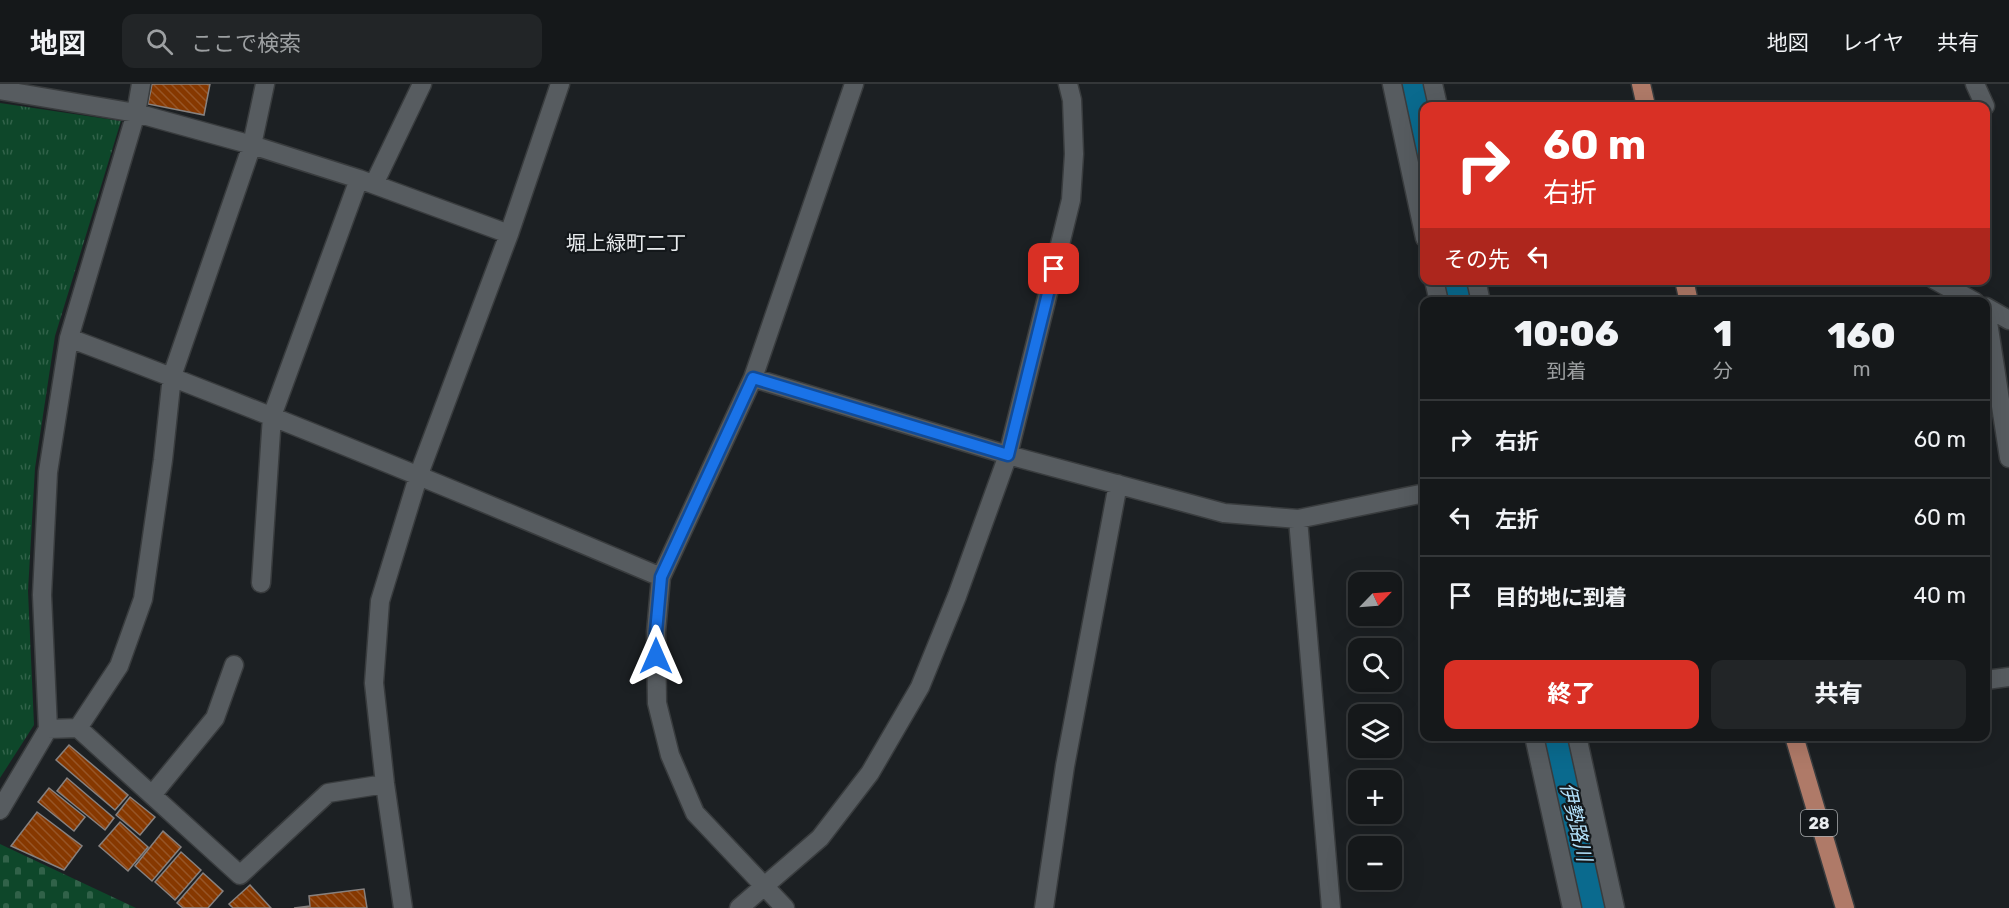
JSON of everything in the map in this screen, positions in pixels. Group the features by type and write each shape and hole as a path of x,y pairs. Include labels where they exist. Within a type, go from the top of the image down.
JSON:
{"main road":[{"path":"1641,84 1645,102"},
{"name":"28","path":"1795,741 1845,908"}],"street":[{"path":"0,810 48,729 42,595 48,472 69,338 136,113 141,84"},
{"path":"78,728 119,666 143,599 163,460 172,376 252,145 265,84"},
{"path":"261,583 272,416 366,181 422,84"},
{"path":"403,908 385,784 374,683 380,602 418,474 509,234 560,84"},
{"path":"785,908 766,885 694,813 670,755 657,703 656,632 661,577 753,378 854,84"},
{"path":"739,908 820,838 870,773 920,687 957,596 1008,455 1071,200 1074,154 1068,84"},
{"path":"1392,84 1420,215"},
{"path":"1433,84 1437,102"},
{"path":"1975,84 1983,102"},
{"path":"0,90 136,113 252,145 366,181 509,234"},
{"path":"1944,285 1966,297"},
{"path":"1990,310 2009,320"},
{"path":"1990,334 2009,458"},
{"path":"69,338 172,376 418,474 661,577"},
{"path":"753,378 1008,455 1224,513 1298,519 1420,494"},
{"path":"1044,908 1065,766 1118,484"},
{"path":"1298,519 1331,908"},
{"path":"152,795 214,718 234,664"},
{"path":"1990,679 2009,677"},
{"path":"48,729 78,728 240,875 328,793 385,784"},
{"path":"1535,741 1572,908"},
{"path":"1578,741 1615,908"}],"green space":[{"path":"0,103 121,121 55,336 35,468 28,591 34,725 0,778"},
{"path":"0,844 136,908 0,908"}],"building":[{"path":"152,84 210,84 204,115 148,104"},
{"path":"69,745 128,795 115,810 56,760"},
{"path":"67,778 114,818 105,830 57,791"},
{"path":"49,788 85,817 74,831 38,802"},
{"path":"130,797 155,817 140,835 116,815"},
{"path":"37,812 82,846 64,870 11,846"},
{"path":"120,822 148,847 128,871 99,846"},
{"path":"163,831 181,847 152,881 135,866"},
{"path":"181,852 201,870 175,900 155,882"},
{"path":"203,873 223,891 208,908 183,908 177,903"},
{"path":"250,885 271,908 233,908 229,904"},
{"path":"364,889 367,908 294,908 310,906 309,896"}],"waterway":[{"name":"伊勢路川","path":"1411,84 1420,124"},
{"name":"伊勢路川","path":"1456,285 1458,297"},
{"name":"伊勢路川","path":"1558,741 1596,908"}],"district":[{"name":"堀上緑町二丁","path":"626,243"}],"route":[{"path":"656,656 661,577 753,378 1008,455 1054,269"}]}
